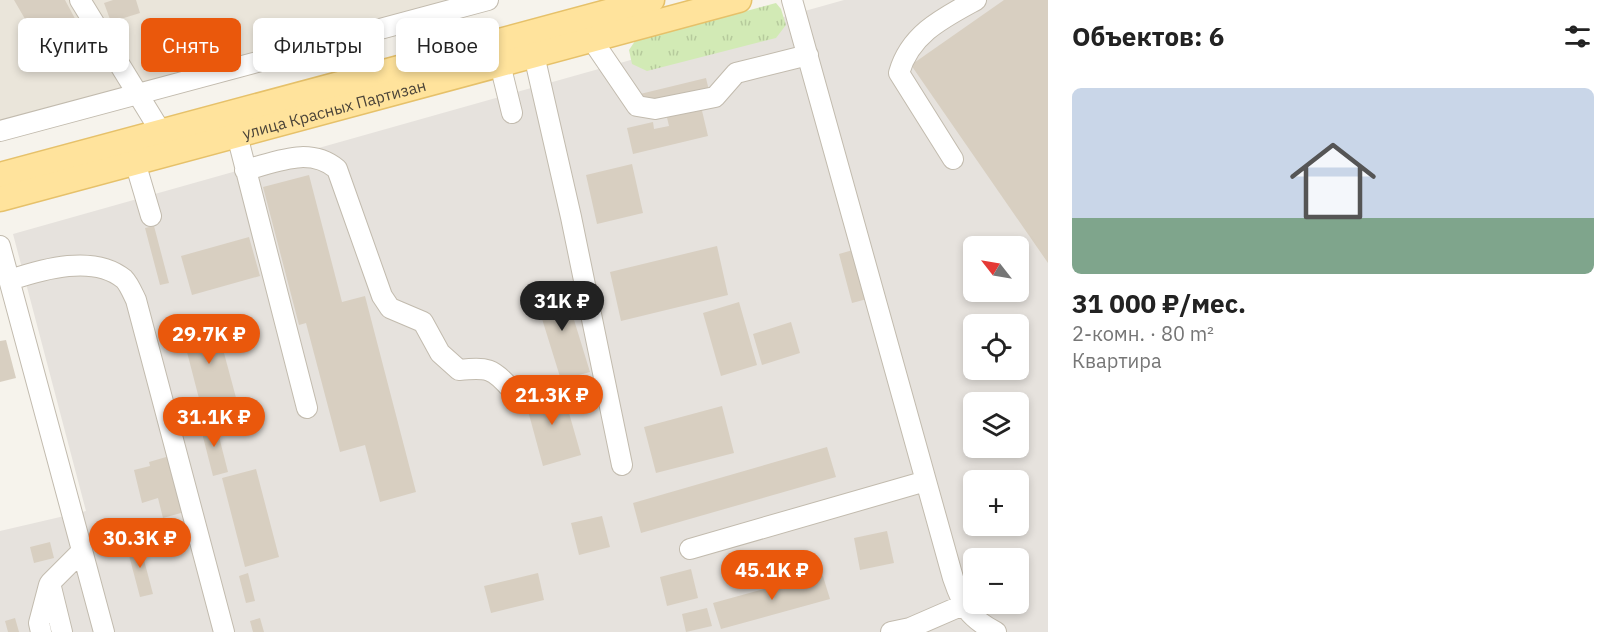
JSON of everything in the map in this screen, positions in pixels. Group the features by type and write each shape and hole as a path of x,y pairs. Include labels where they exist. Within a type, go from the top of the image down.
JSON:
{"main road":[{"name":"улица Красных Партизан","path":"0,175 652,0"},
{"name":"улица Красных Партизан","path":"0,199 739,0"}],"lane":[{"path":"80,0 161,132"},
{"path":"0,131 488,0"},
{"path":"792,0 926,481 963,605 910,628 891,632"},
{"path":"953,159 899,73 905,53 937,21 976,0"},
{"path":"592,40 637,106 655,109 715,97 736,73 808,55"},
{"path":"534,55 571,217 622,465"},
{"path":"500,64 512,112"},
{"path":"237,135 307,408"},
{"path":"245,170 308,155 325,158 337,169 382,296 390,308 423,322 440,353 459,370 478,368 496,371 512,389"},
{"path":"135,162 151,216"},
{"path":"0,246 104,632"},
{"path":"10,280 48,267 98,267 125,280 136,300 225,632"},
{"path":"690,549 926,481"},
{"path":"41,632 39,623 50,583 81,552"},
{"path":"50,583 62,632"},
{"path":"972,614 982,624 996,632"}],"shaded area":[{"path":"0,0 485,0 414,18 396,18 396,23 384,26 384,18 253,18 253,59 241,62 241,18 141,18 141,72 201,72 0,123"},
{"path":"844,0 1048,0 1048,632 0,632 0,531 86,511 13,234"}],"green space":[{"path":"776,3 781,9 786,25 776,38 647,71 632,64 629,50 635,41"}],"building":[{"path":"14,0 65,0 75,18 24,18"},
{"path":"113,0 136,0 140,13 124,18 110,18 104,3"},
{"path":"1004,0 1048,0 1048,263 911,65"},
{"path":"706,78 710,95 699,98 708,136 633,154 627,128 653,122 654,129 669,126 664,105 636,95"},
{"path":"632,164 643,213 597,224 586,175"},
{"path":"309,175 342,302 365,296 416,492 380,502 365,445 340,452 306,323 299,325 263,187"},
{"path":"154,226 169,283 160,285 145,228"},
{"path":"249,237 260,276 192,295 181,256"},
{"path":"717,246 728,295 621,321 610,272"},
{"path":"853,250 867,299 852,303 839,254"},
{"path":"563,284 590,372 561,380 534,293"},
{"path":"739,302 757,365 721,376 703,313"},
{"path":"214,316 238,405 203,414 180,325"},
{"path":"791,322 800,353 762,365 753,334"},
{"path":"6,340 16,378 0,382 0,341"},
{"path":"561,385 581,455 543,466 524,396"},
{"path":"722,406 734,453 656,473 644,427"},
{"path":"215,421 228,472 213,476 200,425"},
{"path":"827,447 836,477 641,533 633,503"},
{"path":"173,455 188,511 163,518 158,498 142,503 134,470 150,466 149,462"},
{"path":"256,469 279,557 245,567 222,478"},
{"path":"602,516 610,547 579,555 571,523"},
{"path":"887,531 894,563 860,570 854,538"},
{"path":"139,541 153,594 140,597 126,544"},
{"path":"50,542 54,558 34,563 30,547"},
{"path":"691,569 698,598 667,606 660,577"},
{"path":"248,573 255,601 246,603 239,576"},
{"path":"538,573 544,600 491,613 484,586"},
{"path":"822,573 830,599 721,629 713,603"},
{"path":"707,608 712,626 686,632 682,614"},
{"path":"15,618 19,632 8,632 5,621"},
{"path":"260,618 264,632 253,632 250,621"}]}
